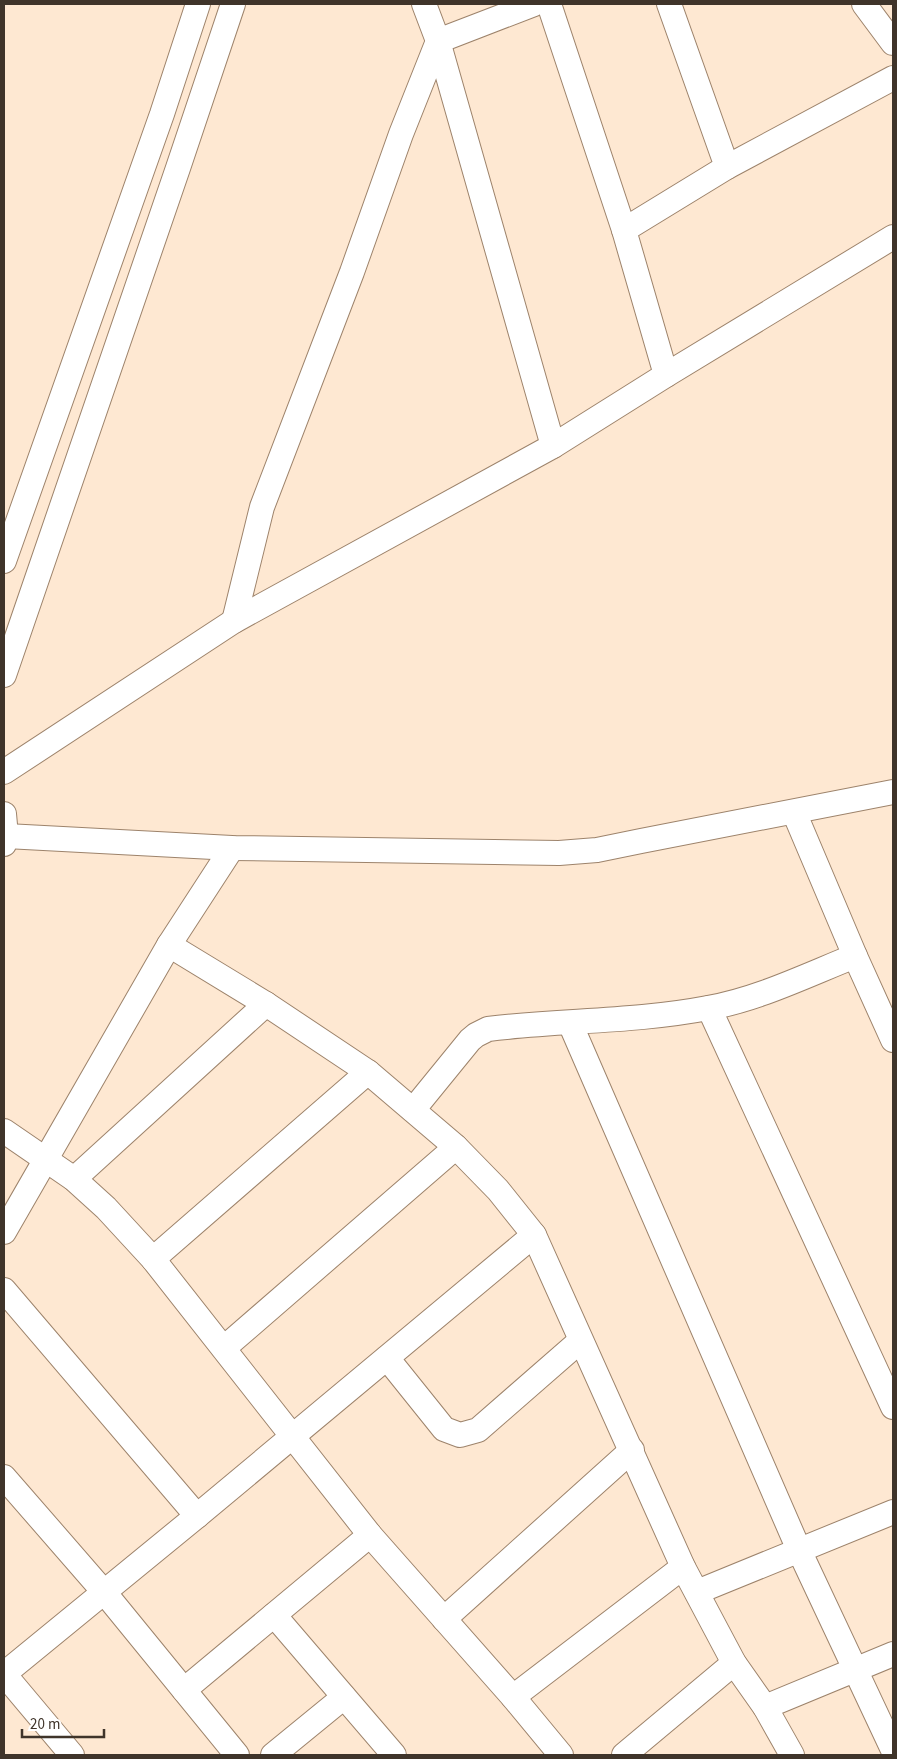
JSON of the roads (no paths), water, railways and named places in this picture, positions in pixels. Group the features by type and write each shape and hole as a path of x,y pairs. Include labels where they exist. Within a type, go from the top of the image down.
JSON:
{"street":[{"path":"4,561 162,114 198,4"},
{"path":"4,675 178,168 232,4"},
{"path":"424,4 438,41 553,446"},
{"path":"234,621 262,507 352,272 401,134 438,41 534,4"},
{"path":"549,4 624,230 666,375"},
{"path":"669,4 727,167"},
{"path":"864,4 893,43"},
{"path":"624,230 727,167 893,78"},
{"path":"4,772 234,621 553,446 893,236"},
{"path":"5,831 232,848 560,853 597,850 893,792"},
{"path":"794,812 893,1040"},
{"path":"4,1232 169,944 232,848"},
{"path":"169,944 266,1004 368,1072 456,1147 498,1190 534,1235 683,1567 734,1663 765,1707 792,1755"},
{"path":"413,1110 466,1044 481,1032 502,1028 661,1016 709,1008 747,999 855,956"},
{"path":"74,1179 266,1004"},
{"path":"709,1008 893,1407"},
{"path":"570,1023 799,1550 893,1750"},
{"path":"153,1259 368,1072"},
{"path":"4,1131 74,1179 106,1208 153,1259 370,1535 513,1697 561,1755"},
{"path":"224,1348 456,1147"},
{"path":"60,1751 4,1674 534,1235"},
{"path":"4,1290 197,1516"},
{"path":"387,1358 444,1429 460,1435 478,1430 580,1341"},
{"path":"444,1619 632,1450"},
{"path":"4,1477 104,1592 237,1755"},
{"path":"697,1592 893,1512"},
{"path":"184,1690 370,1535"},
{"path":"513,1697 683,1567"},
{"path":"274,1615 394,1755"},
{"path":"765,1707 893,1654"},
{"path":"624,1755 734,1663"},
{"path":"273,1755 344,1697"}]}
